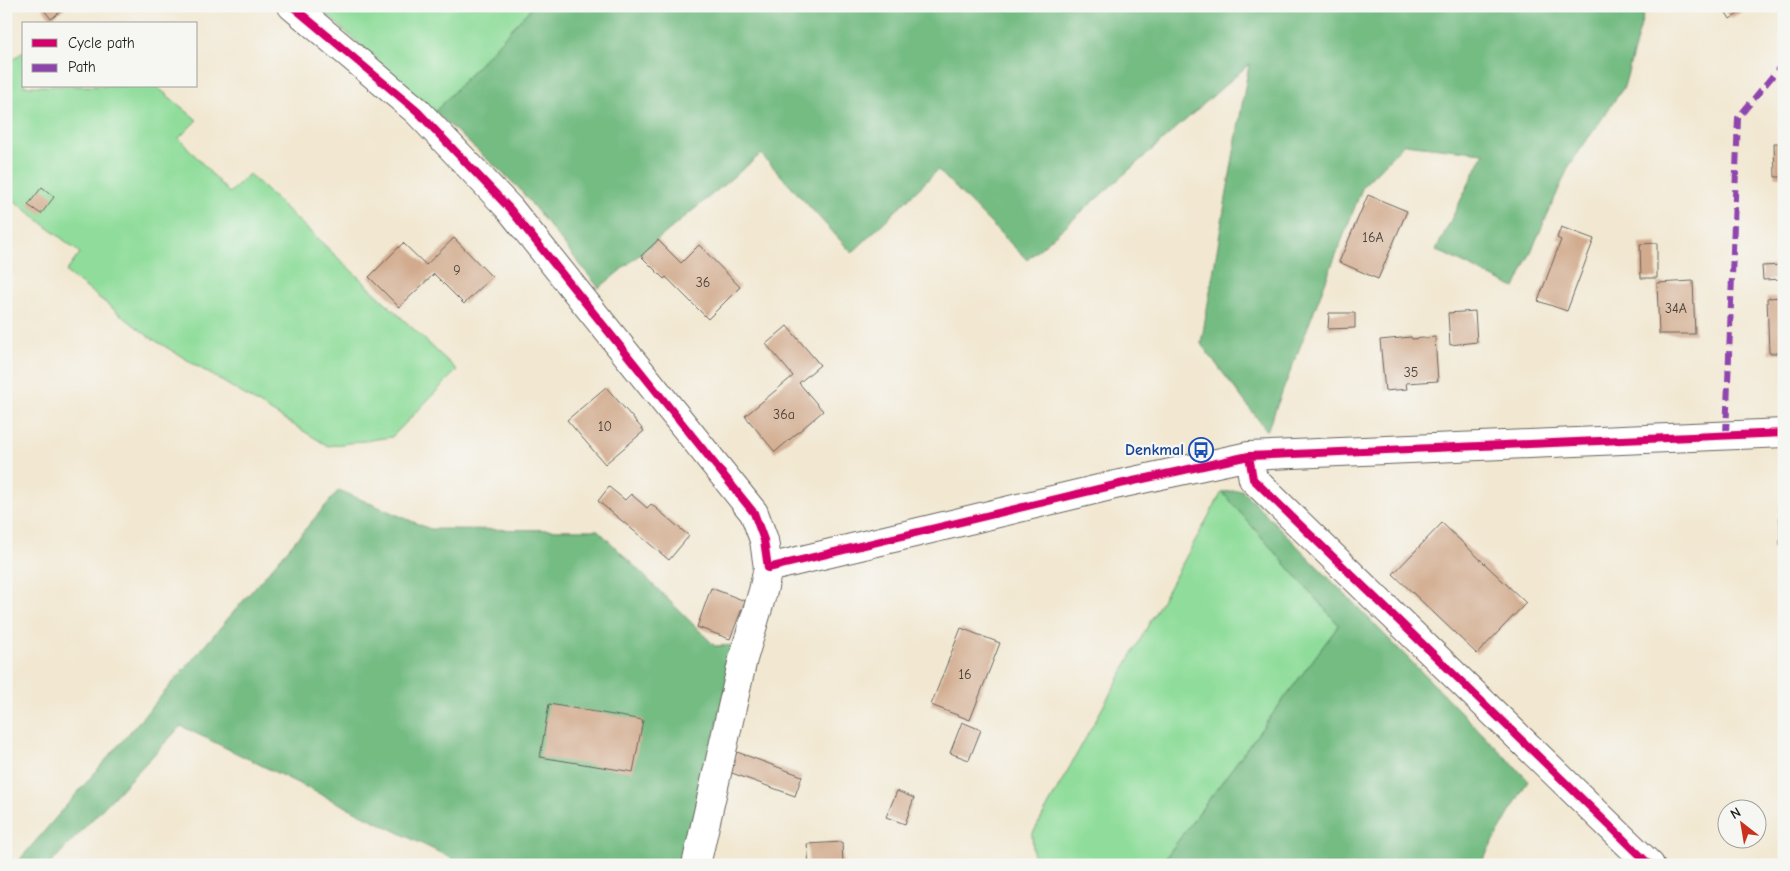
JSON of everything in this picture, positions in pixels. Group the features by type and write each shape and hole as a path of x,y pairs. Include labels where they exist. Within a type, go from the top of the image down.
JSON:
{"street":[{"path":"292,6 417,111 510,208 754,513 764,540 768,568 764,590 743,659 696,865"},
{"path":"768,568 1115,485 1249,456 1784,433"},
{"path":"1249,456 1252,479 1650,865"}],"green space":[{"path":"317,6 533,6 435,112"},
{"path":"533,6 1646,6 1624,87 1569,166 1515,288 1436,250 1484,153 1404,144 1363,186 1267,431 1201,344 1249,64 1027,260 938,170 852,253 761,154 599,288 518,187 435,112"},
{"path":"22,53 22,88 158,88 197,120 179,138 229,193 249,174 457,370 392,437 328,446 148,336 66,272 80,253 6,194 6,65"},
{"path":"339,490 430,529 598,530 715,646 737,645 682,865 465,865 181,726 49,865 15,865"},
{"path":"1242,490 1528,780 1480,865 1160,865 1339,625 1222,492"},
{"path":"1222,492 1339,625 1160,865 1034,865 1032,835"}],"building":[{"path":"41,6 67,6 51,19"},
{"path":"1722,6 1751,6 1730,19"},
{"path":"1774,143 1784,143 1784,177 1775,177"},
{"path":"42,187 54,197 41,214 28,205"},
{"path":"1368,195 1407,211 1378,279 1339,262"},
{"path":"1561,227 1594,239 1567,311 1538,301 1561,240 1557,238"},
{"path":"454,238 492,277 464,304 434,274 399,307 369,277 403,243 426,265"},
{"path":"658,240 681,263 699,245 740,287 708,319 666,277 664,279 641,256"},
{"path":"1657,243 1657,278 1641,278 1640,244"},
{"path":"1784,265 1784,279 1763,280 1762,266"},
{"path":"1693,281 1695,334 1659,334 1657,283"},
{"path":"1784,297 1784,353 1769,353 1767,298"},
{"path":"1475,311 1477,342 1450,345 1448,313"},
{"path":"1329,313 1355,313 1355,328 1328,329"},
{"path":"787,326 820,365 799,383 823,411 775,452 745,416 793,376 766,344"},
{"path":"1411,337 1412,339 1435,337 1438,381 1406,383 1407,389 1385,391 1380,340"},
{"path":"606,387 644,431 605,464 567,420"},
{"path":"609,487 625,500 631,494 647,508 651,504 689,536 669,560 598,501"},
{"path":"1779,504 1784,504 1784,548 1780,548"},
{"path":"1442,523 1526,603 1477,654 1393,574"},
{"path":"711,588 745,601 730,639 697,627"},
{"path":"961,628 1000,643 970,720 931,705"},
{"path":"549,704 643,720 633,772 540,757"},
{"path":"962,722 981,730 969,760 950,753"},
{"path":"737,752 802,776 795,796 729,772"},
{"path":"897,791 914,798 905,824 886,817"},
{"path":"842,842 843,865 809,865 807,844"}],"marked path":[{"path":"1726,435 1738,118 1784,62"}],"cycle path":[{"path":"292,6 417,111 510,209 754,513 764,540 768,568 1115,485 1249,456 1784,433"},
{"path":"1249,456 1253,479 1650,865"}],"place":[{"name":"Denkmal","path":"1201,450"}]}
